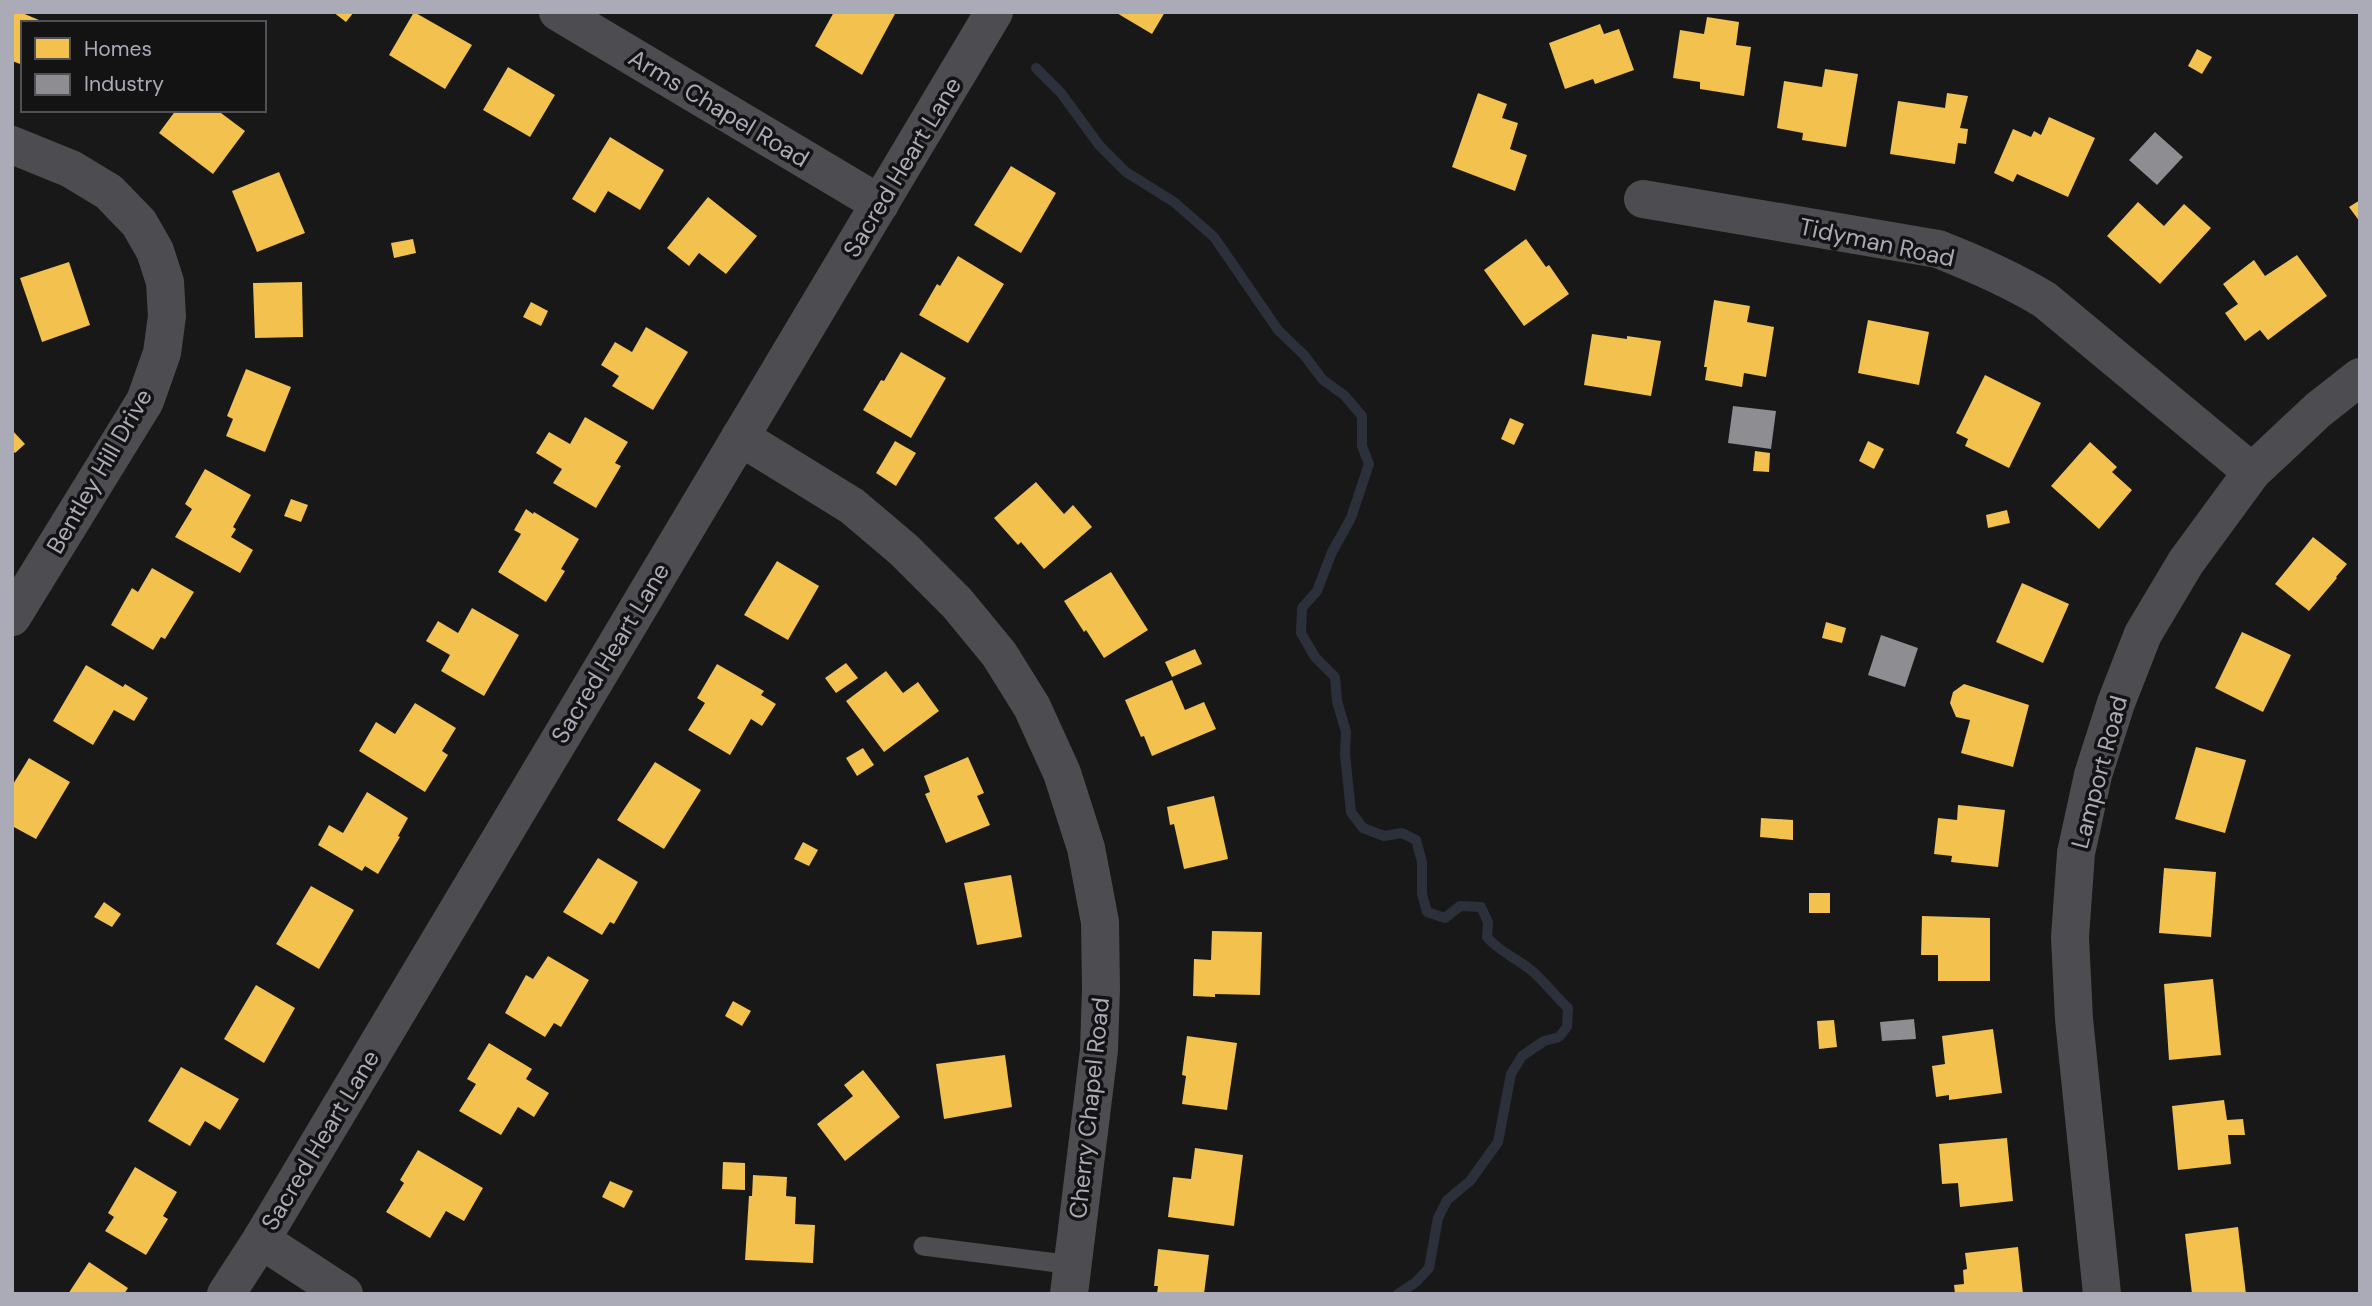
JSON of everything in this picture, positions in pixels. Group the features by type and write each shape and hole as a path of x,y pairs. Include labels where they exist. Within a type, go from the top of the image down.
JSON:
{"street":[{"name":"Arms Chapel Road","path":"558,12 880,204"},
{"name":"Sacred Heart Lane","path":"226,1294 261,1240 994,12"},
{"name":"Bentley Hill Drive","path":"12,145 71,169 109,192 139,223 155,251 165,282 167,316 162,353 145,401 12,617"},
{"name":"Tidyman Road","path":"1643,199 1938,249 1978,265 2045,300 2252,472"},
{"name":"Lamport Road","path":"2102,1294 2074,1019 2070,937 2076,853 2093,775 2143,634 2186,562 2252,472 2318,410 2360,377"},
{"name":"Cherry Chapel Road","path":"740,437 852,506 904,550 957,603 999,654 1032,707 1062,773 1086,848 1100,922 1099,1050 1071,1279"},
{"path":"261,1240 344,1294"}],"lane":[{"path":"923,1245 1071,1279"}],"building: Homes":[{"path":"12,12 20,12 41,21 21,21 21,64 12,61"},
{"path":"333,12 354,12 346,22"},
{"path":"414,12 472,45 445,89 389,55"},
{"path":"834,12 896,12 862,75 815,46"},
{"path":"1115,12 1165,12 1152,34"},
{"path":"1707,17 1739,22 1736,45 1751,47 1744,96 1700,89 1700,82 1673,78 1680,30 1704,34"},
{"path":"1600,24 1604,34 1619,29 1634,70 1595,84 1593,79 1565,89 1549,43"},
{"path":"2197,49 2212,57 2202,74 2188,66"},
{"path":"508,67 555,95 530,137 483,110"},
{"path":"1825,69 1858,74 1846,147 1802,140 1803,133 1777,128 1784,81 1822,87"},
{"path":"1478,93 1507,104 1502,118 1518,123 1510,149 1527,155 1515,191 1452,167"},
{"path":"1947,93 1968,96 1960,128 1968,129 1966,144 1958,143 1955,164 1890,154 1898,101 1945,108"},
{"path":"175,112 220,112 245,131 213,174 159,133"},
{"path":"2049,117 2095,138 2068,197 2017,174 2013,182 1994,173 2013,129 2031,137 2034,131 2041,135"},
{"path":"610,137 664,170 640,210 608,191 595,213 572,199"},
{"path":"1011,166 1056,193 1021,253 974,225"},
{"path":"279,172 305,233 257,252 232,191"},
{"path":"708,197 757,236 726,274 699,253 689,266 667,248"},
{"path":"2360,200 2360,222 2349,207"},
{"path":"2138,202 2164,226 2184,204 2211,228 2160,284 2107,236"},
{"path":"413,239 416,253 394,258 391,243"},
{"path":"1526,239 1546,267 1549,265 1569,294 1524,326 1484,270"},
{"path":"2297,255 2327,296 2268,340 2260,330 2245,341 2225,313 2238,304 2223,284 2254,260 2265,276"},
{"path":"958,256 1004,284 968,343 919,315"},
{"path":"69,262 90,325 42,342 20,278"},
{"path":"302,282 303,337 255,338 253,283"},
{"path":"1714,300 1750,306 1747,322 1774,327 1766,377 1744,373 1742,387 1705,380 1707,367 1704,367"},
{"path":"531,302 548,311 541,326 523,317"},
{"path":"1868,320 1929,332 1919,385 1858,373"},
{"path":"646,327 688,352 653,410 612,386 619,376 601,365 615,342 632,352"},
{"path":"1592,334 1661,341 1651,396 1584,385"},
{"path":"901,352 946,378 911,438 863,410"},
{"path":"246,369 291,387 265,452 226,436 233,419 227,416"},
{"path":"1985,375 2041,403 2009,468 1965,446 1968,439 1956,433"},
{"path":"585,417 628,442 615,463 621,466 596,508 553,483 562,469 536,453 549,432 570,444"},
{"path":"1510,418 1524,424 1514,445 1501,439"},
{"path":"12,430 25,444 15,453 12,450"},
{"path":"895,441 916,453 896,486 876,473"},
{"path":"1868,441 1884,449 1874,469 1859,461"},
{"path":"2090,442 2117,467 2112,472 2132,490 2099,529 2051,486"},
{"path":"1755,451 1770,453 1769,472 1753,471"},
{"path":"205,469 251,495 233,527 236,529 231,537 253,550 240,573 175,537 192,509 185,504"},
{"path":"1036,482 1064,514 1073,505 1092,527 1044,569 1021,542 1018,545 994,518"},
{"path":"291,499 308,505 301,522 284,516"},
{"path":"526,509 579,539 561,569 565,571 546,602 498,572 521,534 514,530"},
{"path":"2007,510 2010,523 1988,528 1986,515"},
{"path":"2313,537 2347,564 2309,611 2275,584"},
{"path":"777,561 819,586 788,640 744,615"},
{"path":"152,568 194,592 165,639 161,637 153,650 111,625 132,588 138,592"},
{"path":"1111,572 1148,630 1104,658 1064,601"},
{"path":"2022,583 2069,604 2043,663 1996,642"},
{"path":"472,608 519,635 484,696 441,671 450,655 426,641 438,621 458,633"},
{"path":"1826,622 1846,628 1842,643 1822,638"},
{"path":"2242,632 2291,655 2263,712 2215,688"},
{"path":"1195,649 1202,664 1172,677 1165,662"},
{"path":"846,663 858,678 836,693 825,678"},
{"path":"717,664 764,691 761,695 776,704 762,726 751,719 730,755 688,730 705,703 697,698"},
{"path":"86,665 148,698 134,721 114,710 93,745 53,721"},
{"path":"886,671 903,693 918,682 939,711 884,752 846,701"},
{"path":"1172,680 1185,710 1204,702 1216,729 1152,756 1125,700"},
{"path":"1964,684 2029,705 2013,767 1961,753 1970,720 1956,717 1950,703 1953,692"},
{"path":"415,703 456,728 442,751 448,755 425,792 359,751 376,722 395,734"},
{"path":"2196,747 2246,760 2225,833 2175,819"},
{"path":"863,748 874,765 857,776 846,758"},
{"path":"968,757 984,793 977,796 990,825 946,843 925,794 930,792 924,776"},
{"path":"29,758 70,782 36,839 12,826 12,786"},
{"path":"655,762 701,790 664,849 617,820"},
{"path":"367,792 408,818 378,874 365,866 362,871 318,845 329,825 343,833"},
{"path":"1214,796 1228,859 1184,869 1174,824 1170,825 1167,807"},
{"path":"1958,805 2005,810 1998,867 1951,862 1952,856 1934,854 1938,818 1957,820"},
{"path":"1761,818 1793,820 1793,840 1760,837"},
{"path":"803,842 818,850 809,866 794,859"},
{"path":"598,858 638,882 614,924 610,922 602,935 563,912"},
{"path":"2164,868 2216,872 2211,937 2159,933"},
{"path":"1011,875 1022,937 977,945 964,883"},
{"path":"311,886 354,910 319,969 276,944"},
{"path":"1809,893 1830,893 1830,913 1809,913"},
{"path":"104,902 121,914 112,927 94,917"},
{"path":"1922,916 1990,918 1990,981 1938,981 1938,955 1921,955"},
{"path":"1212,931 1262,932 1260,995 1193,996 1194,959 1211,960"},
{"path":"548,956 589,980 561,1027 554,1023 545,1037 505,1013 526,975 533,979"},
{"path":"2213,979 2221,1055 2169,1060 2164,984"},
{"path":"256,985 295,1008 264,1063 224,1039"},
{"path":"733,1001 751,1011 742,1026 725,1016"},
{"path":"1834,1020 1837,1047 1819,1049 1817,1021"},
{"path":"1993,1029 2002,1093 1949,1100 1949,1095 1936,1097 1932,1066 1945,1064 1942,1036"},
{"path":"1187,1036 1237,1043 1227,1110 1182,1104 1186,1076 1182,1075"},
{"path":"489,1043 532,1069 526,1079 549,1093 534,1117 518,1107 501,1135 459,1111 476,1084 467,1079"},
{"path":"1005,1055 1012,1107 944,1119 936,1064"},
{"path":"181,1067 239,1099 220,1130 205,1121 190,1146 148,1121"},
{"path":"863,1070 900,1117 845,1161 817,1124 853,1096 844,1085"},
{"path":"2224,1100 2227,1120 2243,1119 2245,1135 2228,1135 2231,1164 2178,1170 2172,1106"},
{"path":"2007,1138 2013,1201 1960,1207 1958,1183 1942,1184 1939,1144"},
{"path":"1195,1148 1243,1155 1234,1226 1168,1217 1173,1177 1191,1179"},
{"path":"418,1150 483,1188 464,1221 446,1211 430,1238 386,1212 404,1183 400,1180"},
{"path":"723,1162 745,1163 745,1190 722,1189"},
{"path":"135,1167 177,1192 163,1216 168,1219 146,1255 105,1231 114,1217 108,1213"},
{"path":"753,1175 787,1177 786,1196 796,1197 795,1224 815,1225 813,1263 745,1260"},
{"path":"610,1181 633,1191 624,1208 602,1197"},
{"path":"2238,1227 2246,1294 2192,1294 2185,1234"},
{"path":"2018,1247 2023,1294 1955,1294 1954,1285 1964,1284 1963,1270 1967,1269 1965,1253"},
{"path":"1158,1249 1209,1255 1204,1294 1157,1294 1158,1286 1154,1286"},
{"path":"89,1262 128,1288 124,1294 68,1294"}],"building: Industry":[{"path":"2155,132 2183,157 2157,185 2129,160"},
{"path":"1733,406 1776,411 1771,449 1728,443"},
{"path":"1881,635 1918,648 1905,687 1868,675"},
{"path":"1914,1019 1916,1039 1882,1041 1880,1022"}],"waterway":[{"path":"1036,68 1061,93 1099,145 1126,172 1174,202 1214,237 1278,330 1304,355 1323,380 1344,395 1362,416 1362,446 1369,464 1351,518 1332,552 1317,591 1302,608 1301,633 1315,657 1335,677 1337,701 1346,732 1345,754 1351,812 1363,828 1384,836 1402,833 1416,840 1422,862 1422,894 1427,912 1445,918 1460,906 1481,907 1488,922 1487,937 1532,971 1568,1008 1567,1027 1559,1037 1544,1041 1522,1056 1511,1074 1498,1142 1470,1181 1447,1200 1438,1218 1429,1268 1416,1282 1398,1294"}]}
